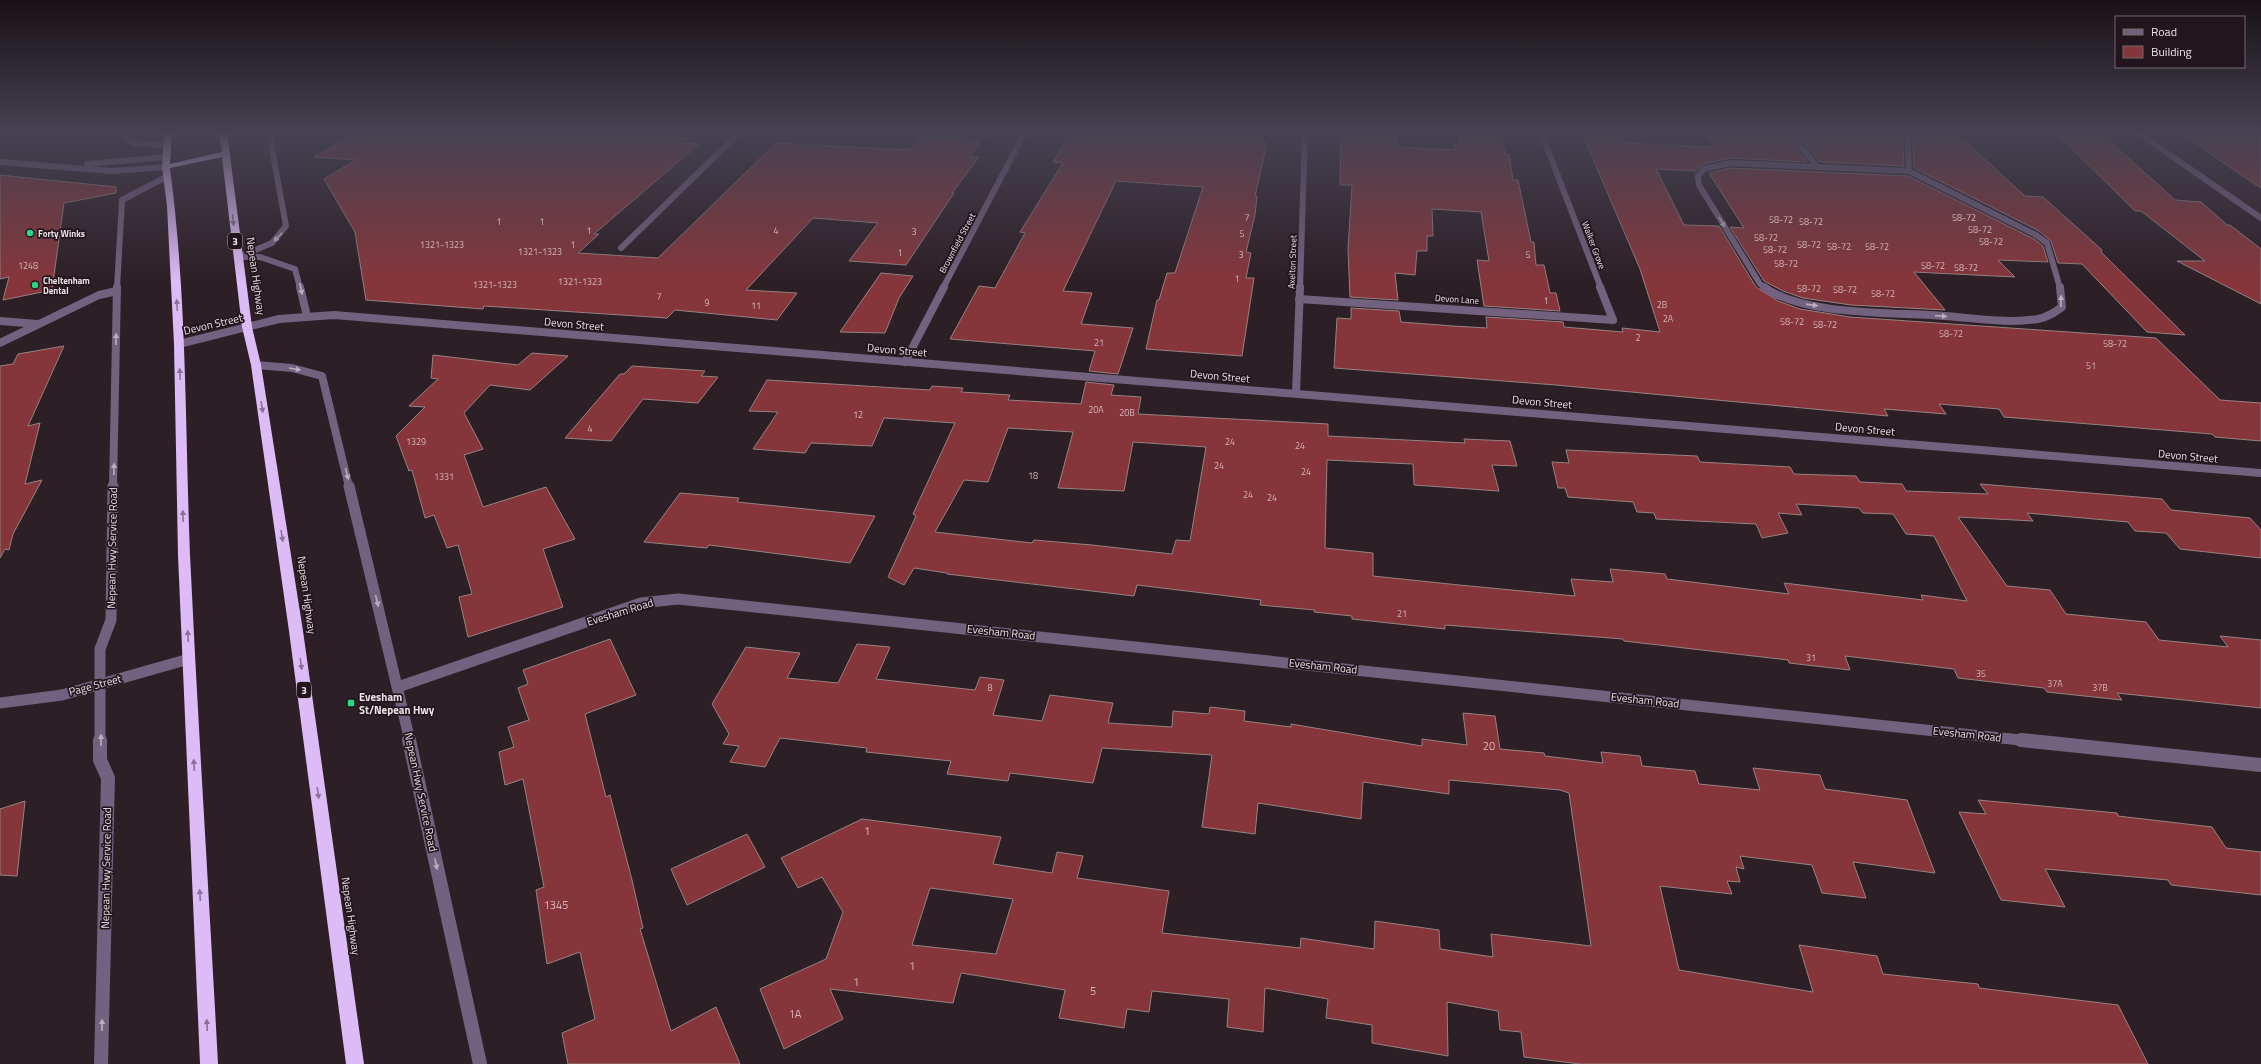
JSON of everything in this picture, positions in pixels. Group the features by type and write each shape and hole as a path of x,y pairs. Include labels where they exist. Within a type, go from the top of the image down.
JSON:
{"highway":[{"path":"168,182 179,344 189,659 209,1064"},
{"name":"Nepean Highway","path":"228,182 247,328 256,365 296,631 355,1064"}],"street":[{"name":"Nepean Hwy Service Road","path":"101,1064 108,778 100,760 100,649 111,620 116,291 122,200 150,182"},
{"path":"238,257 272,243 286,226 278,182"},
{"path":"621,248 689,182"},
{"name":"Brownfield Street","path":"905,362 999,182"},
{"name":"Axelton Street","path":"1296,393 1303,182"},
{"name":"Walker Grove","path":"1560,182 1613,320"},
{"path":"1699,182 1703,191 1760,284 1768,292 1800,303 1843,309 1989,319 2028,320 2050,316 2062,307 2062,296 2048,243 2036,234 1929,182"},
{"path":"2209,182 2261,218"},
{"path":"238,257 260,257 296,269 306,316"},
{"path":"0,343 99,295 116,291"},
{"name":"Devon Lane","path":"1299,299 1613,320"},
{"name":"Devon Street","path":"179,344 280,319 306,316 354,317 2261,473"},
{"path":"0,321 39,324"},
{"name":"Nepean Hwy Service Road","path":"256,365 292,368 322,376 398,687 480,1064"},
{"name":"Evesham Road","path":"398,687 641,603 678,599 2261,765"},
{"name":"Page Street","path":"0,703 62,694 189,659"}],"building":[{"path":"0,182 64,182 116,187 116,193 64,203 52,290 3,300 9,277 0,279"},
{"path":"326,182 655,182 594,234 599,234 578,253 658,258 736,182 961,182 906,265 849,261 878,223 813,218 746,290 797,293 777,320 675,310 667,318 484,306 483,309 366,300 355,232"},
{"path":"1051,182 1116,182 1063,291 1092,293 1081,324 1133,328 1118,374 1089,371 1095,351 950,339 979,286 995,288 1025,233 1020,232"},
{"path":"1125,182 1258,182 1255,196 1257,196 1255,215 1246,252 1251,253 1246,278 1254,278 1242,356 1146,349 1157,300 1159,300 1167,273 1175,273 1203,187"},
{"path":"1340,182 1518,182 1531,242 1534,242 1536,265 1544,265 1550,293 1556,293 1560,311 1484,306 1477,260 1489,261 1481,212 1432,209 1433,236 1427,236 1427,251 1417,251 1415,275 1395,273 1398,300 1350,297 1348,249 1352,185 1340,185"},
{"path":"1603,182 1662,182 1684,225 1719,226 1756,287 1778,301 1800,309 1850,317 2156,338 2220,400 2261,403 2261,441 2215,437 2212,434 2004,417 1999,409 1939,404 1946,414 1884,409 1888,416 1556,385 1334,368 1337,318 1351,319 1351,308 1399,311 1401,322 1487,328 1486,317 1563,322 1564,327 1623,332 1622,328 1660,332 1640,269"},
{"path":"1715,182 1919,182 2034,239 2043,246 2048,262 1998,260 2015,277 1914,272 1945,310 1851,305 1803,298 1783,291 1764,281 1730,227 1744,228"},
{"path":"1941,182 2009,182 2025,196 2043,197 2102,250 2101,252 2185,335 2147,332 2082,264 2058,263 2051,241 2039,231"},
{"path":"2105,182 2155,182 2175,200 2201,202 2227,225 2230,225 2261,249 2261,304 2177,261 2205,261 2141,211 2135,211"},
{"path":"2251,182 2261,182 2261,188"},
{"path":"881,273 913,276 899,298 885,333 840,332"},
{"path":"64,346 28,426 40,423 25,484 42,480 13,534 9,550 5,549 0,558 0,366 13,364 18,354"},
{"path":"532,353 568,356 530,390 490,385 464,413 483,449 464,455 483,507 546,487 575,539 543,549 563,607 468,637 459,597 472,594 458,545 447,548 434,515 425,518 412,470 409,471 396,436 425,407 409,406 438,379 431,378 433,355 518,365"},
{"path":"632,366 705,371 701,376 718,377 698,403 643,399 611,441 565,438 620,374 624,374"},
{"path":"767,380 930,390 932,386 963,388 961,392 1010,395 1008,400 1081,404 1086,382 1114,385 1111,395 1141,397 1138,414 1328,424 1328,436 1465,443 1464,439 1510,441 1517,466 1492,465 1499,491 1414,485 1413,464 1327,460 1325,548 1373,553 1373,576 1575,596 1571,579 1613,582 1610,569 1665,574 1667,579 1789,594 1784,583 1923,600 1921,595 1967,601 1934,536 1906,534 1893,514 1863,513 1859,508 1796,504 1802,515 1778,513 1788,533 1762,538 1756,524 1656,519 1654,513 1637,512 1633,502 1568,497 1565,488 1558,488 1552,462 1569,463 1566,450 1697,456 1700,462 1790,467 1794,474 1856,476 1860,482 1902,484 1906,491 1988,494 1980,484 2162,499 2171,510 2250,518 2261,530 2261,558 2180,549 2166,533 2135,531 2128,522 2027,513 2033,521 1958,517 2007,586 2050,590 2066,614 2146,622 2159,640 2228,647 2220,636 2261,640 2261,708 2117,693 2122,700 2047,692 2044,688 1958,678 1954,669 1845,656 1850,670 1789,663 1788,660 1624,641 1623,639 1445,625 1445,629 1352,619 1352,616 1314,612 1315,610 1260,605 1261,600 1137,585 1134,596 947,574 914,568 904,585 888,577 916,516 913,514 955,423 884,418 872,446 811,443 805,453 753,449 778,412 749,411","holes":["1008,428 1073,432 1058,488 1124,491 1133,442 1206,447 1190,541 1176,540 1172,554 1034,540 1032,543 935,532 964,480 988,482"]},
{"path":"680,493 739,498 737,502 875,516 850,563 709,545 707,548 644,542"},
{"path":"610,639 636,695 585,714 606,797 610,795 632,880 643,928 640,929 671,1031 716,1007 740,1064 568,1064 562,1033 595,1019 580,952 547,964 536,890 544,887 523,779 505,785 499,752 514,747 508,727 529,720 518,688 528,684 523,670"},
{"path":"857,644 890,647 876,679 975,690 980,677 1004,680 993,715 1042,721 1050,695 1113,703 1108,723 1172,727 1173,711 1209,714 1210,707 1245,711 1244,721 1291,727 1291,724 1422,746 1422,739 1467,745 1463,713 1495,716 1500,749 1544,753 1545,756 1603,763 1601,752 1640,756 1642,766 1695,771 1699,784 1760,790 1753,768 1820,775 1825,789 1907,800 1935,873 1853,862 1866,898 1822,893 1812,865 1740,856 1744,869 1736,867 1740,882 1727,881 1732,894 1660,886 1679,970 1813,992 1799,945 1877,956 1883,974 1978,984 1979,988 2118,1005 2148,1064 1580,1064 1524,1057 1521,1032 1500,1030 1498,1011 1447,1002 1448,1056 1372,1043 1372,1025 1326,1018 1328,999 1265,988 1263,1032 1227,1027 1229,999 1152,991 1149,1012 1127,1009 1124,1028 1059,1018 1065,990 961,973 953,1003 830,989 843,1019 784,1049 760,989 826,959 843,912 822,877 798,888 781,858 862,819 1001,837 993,864 1052,873 1057,852 1083,856 1077,878 1169,891 1162,933 1300,948 1301,938 1374,949 1375,921 1439,930 1440,949 1493,957 1491,934 1591,946 1569,793 1560,790 1449,780 1449,794 1363,782 1361,819 1258,803 1255,834 1202,827 1212,755 1102,748 1093,783 1010,773 1008,781 947,774 951,761 866,752 867,748 780,738 765,767 730,762 739,746 723,744 729,734 712,704 746,647 800,653 787,678 838,683","holes":["930,888 1013,899 996,954 912,945"]},
{"path":"1978,800 2117,813 2118,816 2212,827 2226,848 2261,852 2261,895 2171,885 2168,880 2045,869 2065,907 2001,900 1959,812 1986,814"},
{"path":"25,801 17,876 0,875 0,809"},
{"path":"747,834 765,867 687,905 671,869"}],"place":[{"name":"Forty Winks","path":"30,233"},
{"name":"Cheltenham Dental","path":"35,285"},
{"name":"Evesham St/Nepean Hwy","path":"351,703"}]}
